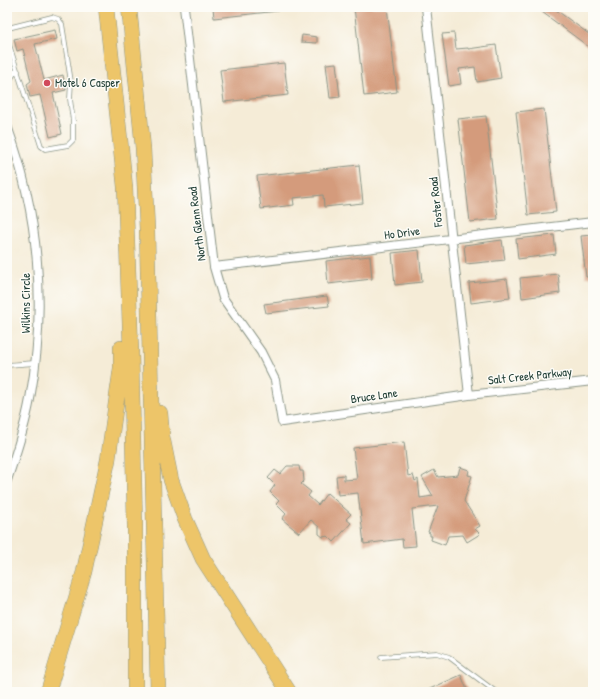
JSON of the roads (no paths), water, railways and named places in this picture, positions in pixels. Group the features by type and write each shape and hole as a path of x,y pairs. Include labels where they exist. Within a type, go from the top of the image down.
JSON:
{"highway":[{"path":"106,7 125,187 135,534 135,692"},
{"path":"129,7 143,148 147,230 162,436 171,480 185,519 203,559 289,692"},
{"path":"48,692 84,572 108,460 121,368 125,187"},
{"path":"147,230 152,489 158,627 158,692"}],"street":[{"name":"North Glenn Road","path":"184,7 214,267 223,298 261,352 275,380 282,422"},
{"name":"Foster Road","path":"426,7 469,395"},
{"name":"Wilkins Circle","path":"7,126 25,182 33,221 39,282 38,342 30,399 23,429 7,480"},
{"name":"Ho Drive","path":"214,267 593,222"},
{"name":"Salt Creek Parkway","path":"469,395 593,381"},
{"name":"Bruce Lane","path":"282,422 469,395"}],"lane":[{"path":"7,30 8,28 52,17 58,19 62,24 71,82 70,99 73,121 72,140 68,145 45,150 41,146 16,72 7,38"},
{"path":"7,71 10,70 16,72"},
{"path":"7,80 16,72"},
{"path":"7,365 35,363"},
{"path":"381,657 437,652 449,657 496,692"}],"place":[{"name":"Motel 6 Casper","path":"47,83"}]}
